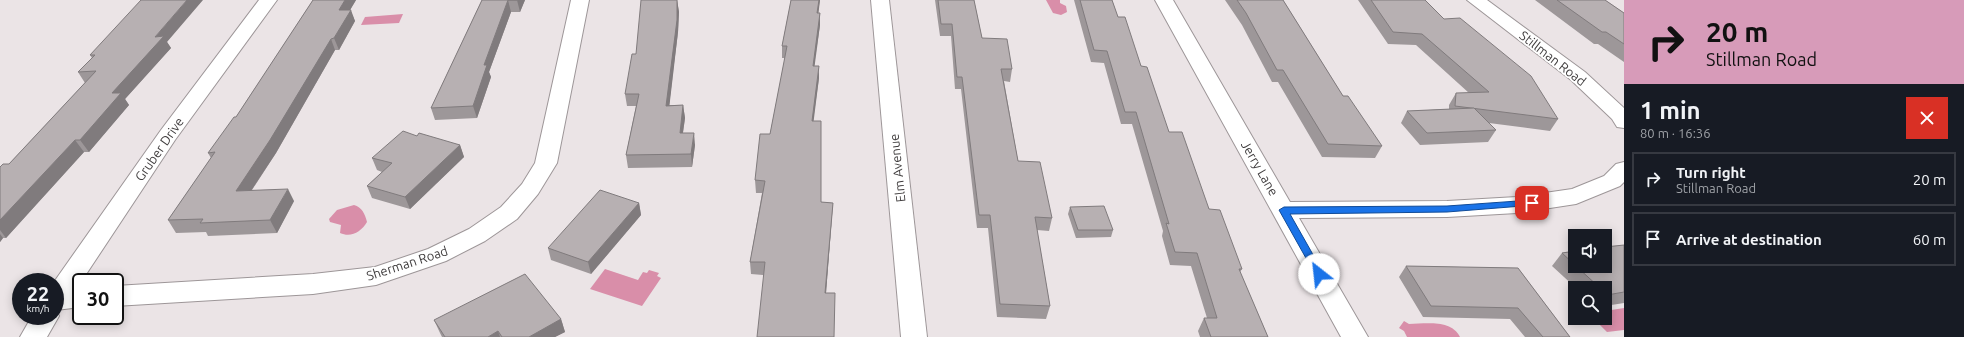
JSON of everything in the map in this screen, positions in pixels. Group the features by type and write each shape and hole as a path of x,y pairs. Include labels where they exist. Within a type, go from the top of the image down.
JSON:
{"street":[{"name":"Gruber Drive","path":"64,287 168,135 268,0"},
{"name":"Sherman Road","path":"124,295 313,284 376,276 438,255 477,235 509,213 530,189 546,163 580,0"},
{"name":"Elm Avenue","path":"880,0 914,337"},
{"name":"Jerry Lane","path":"1164,0 1355,337"},
{"name":"Stillman Road","path":"1476,0 1578,76 1621,116 1624,122"},
{"path":"1284,210 1447,209 1517,205 1576,196 1612,181 1624,169"},
{"name":"Gruber Drive","path":"33,337 40,325"}],"shaded area":[{"path":"1046,0 1060,0 1060,3 1066,6 1067,12 1061,15 1053,13"},
{"path":"403,14 399,23 361,25 365,17"},
{"path":"354,205 363,211 367,222 362,229 355,233 348,235 340,233 341,225 330,222 329,219 337,210"},
{"path":"605,269 638,280 643,272 647,273 649,270 659,273 657,276 661,278 642,306 590,289"},
{"path":"1624,308 1624,330 1607,332 1600,325 1612,325 1612,310"},
{"path":"1404,321 1409,324 1430,323 1444,325 1456,331 1460,337 1407,337 1404,331 1399,328"}],"building":[{"path":"141,0 187,0 155,37 164,36 112,93 121,93 80,140 75,140 0,220 0,167 3,164 9,164 96,71 78,72 95,55 90,55"},
{"path":"313,0 345,0 339,10 351,10 334,38 331,39 270,140 236,191 288,189 270,220 200,223 203,219 168,220 215,152 208,153 234,117 236,117"},
{"path":"482,0 508,0 484,65 487,65 473,106 431,108"},
{"path":"641,0 677,0 677,20 666,106 683,105 680,133 694,133 691,154 626,155 639,94 625,94 632,54 636,54"},
{"path":"791,0 819,0 817,13 820,13 813,66 819,66 812,121 821,121 821,202 833,203 825,293 835,293 834,337 757,337 765,262 750,262 765,181 755,180 760,134 770,134 787,46 782,46"},
{"path":"938,0 974,0 982,38 1007,39 1012,69 1001,69 1018,161 1040,162 1052,218 1035,217 1050,306 1000,304 990,215 979,215 962,77 957,77 952,24 941,24"},
{"path":"1080,0 1112,0 1118,17 1125,17 1141,66 1147,67 1169,132 1182,132 1209,209 1220,210 1242,269 1239,269 1268,337 1211,337 1204,318 1217,318 1197,253 1175,252 1166,223 1169,224 1136,112 1125,112 1107,51 1094,50"},
{"path":"1237,0 1283,0 1343,96 1348,96 1382,146 1328,144 1283,70 1277,70 1246,13"},
{"path":"1371,0 1425,0 1444,19 1460,18 1531,76 1558,119 1455,106 1456,93 1489,92 1422,34 1393,32"},
{"path":"1557,0 1605,0 1624,13 1624,44 1606,32 1602,32"},
{"path":"1474,108 1496,130 1427,133 1407,111"},
{"path":"403,131 417,136 419,133 460,145 405,197 367,186 392,163 372,158"},
{"path":"600,190 639,203 588,262 548,248"},
{"path":"1104,206 1113,230 1078,230 1070,207"},
{"path":"1624,245 1624,292 1612,294 1612,281 1592,281 1584,273 1612,273 1612,246"},
{"path":"1568,252 1568,259 1562,253"},
{"path":"1406,266 1518,268 1570,337 1543,337 1518,308 1431,306"},
{"path":"525,274 561,319 529,337 502,337 498,331 488,337 445,337 434,320"}],"route":[{"path":"1319,274 1284,210 1447,209 1532,203"}]}
